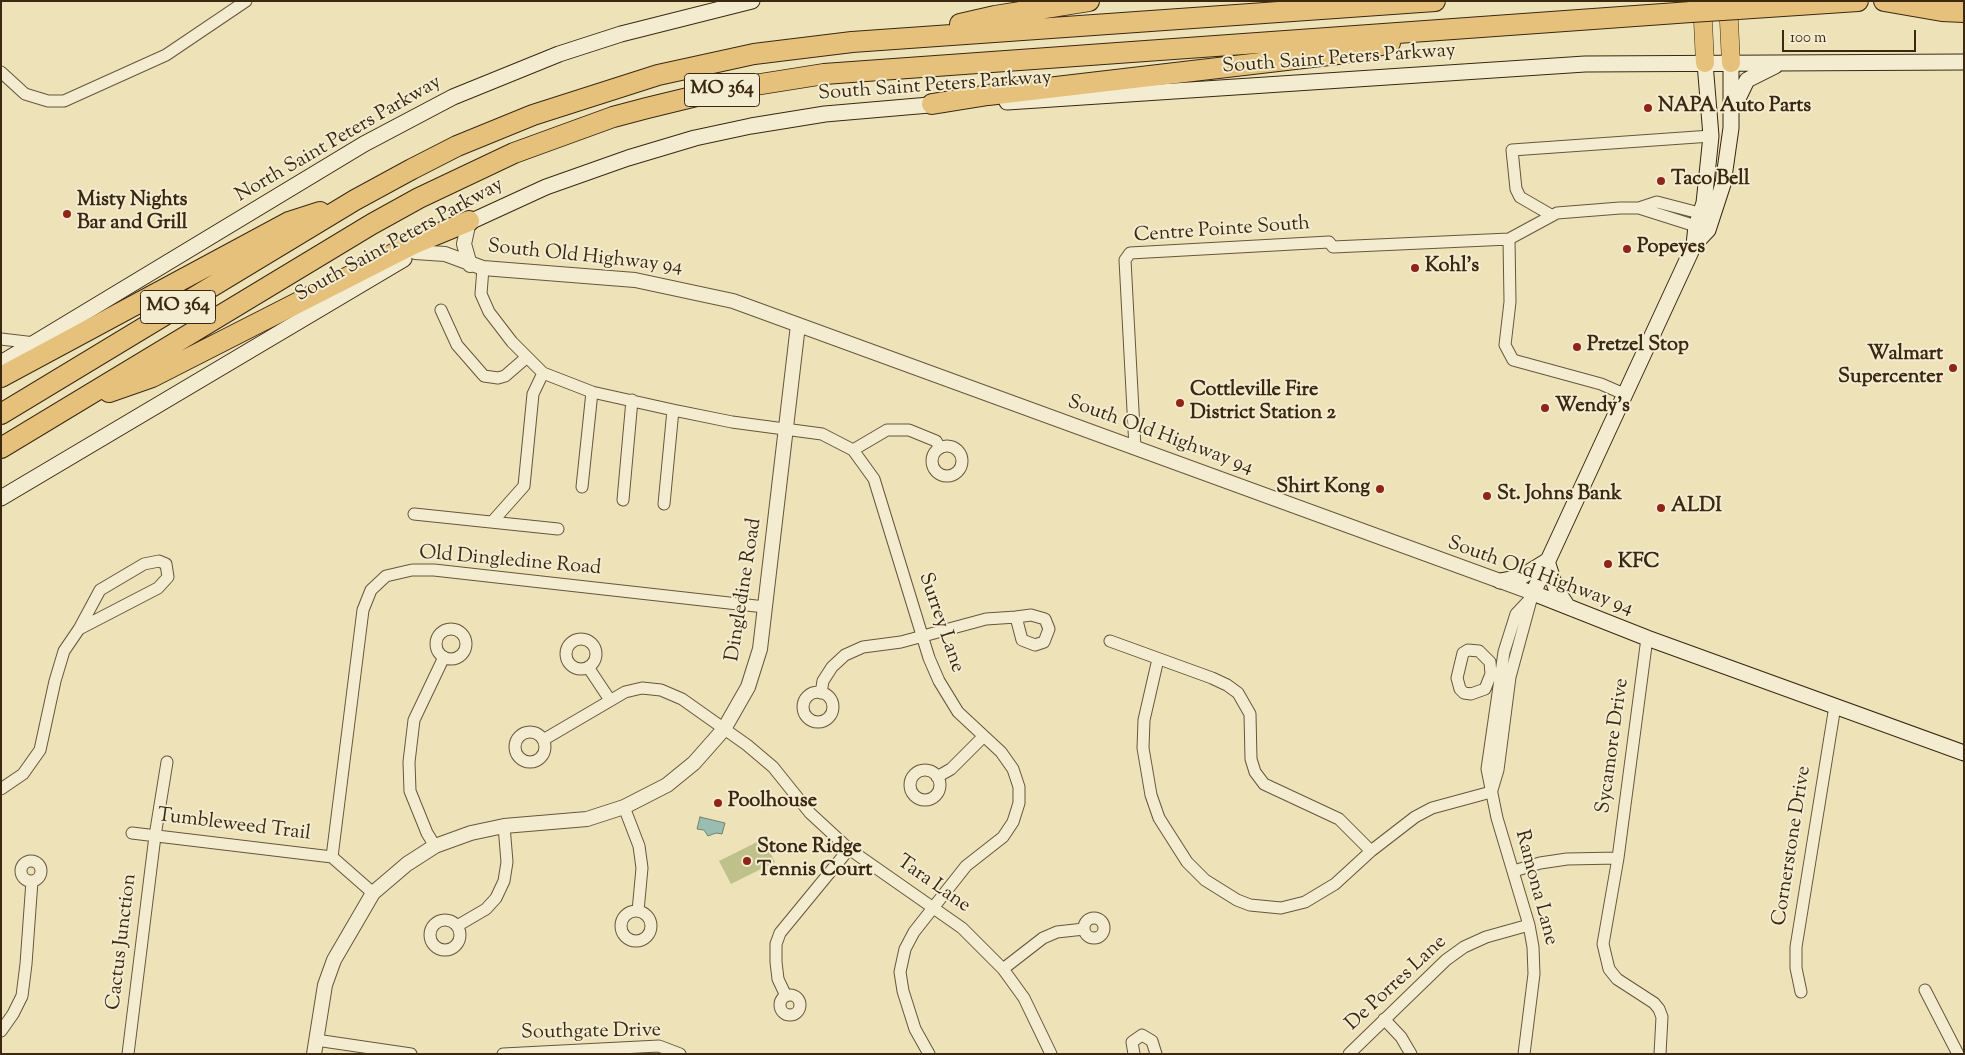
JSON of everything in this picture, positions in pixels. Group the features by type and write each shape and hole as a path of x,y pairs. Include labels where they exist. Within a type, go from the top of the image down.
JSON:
{"highway":[{"path":"902,38 994,16 1089,1"},
{"name":"MO 364","path":"1,414 355,200 412,168 475,138 565,103 611,88 658,75 754,54 902,38 1435,1"},
{"name":"MO 364","path":"1,448 372,224 419,198 514,153 580,129 647,108 750,84 824,74 1446,30 1697,7 1858,1"},
{"path":"1884,1 1942,11 1964,12"},
{"path":"932,104 988,95 1346,53 1446,30"},
{"path":"1,377 289,222 355,200"},
{"path":"72,405 152,377 413,244 469,221"}],"main road":[{"name":"North Saint Peters Parkway","path":"1,363 364,144 453,97 550,57 621,34 752,1"},
{"path":"1532,596 1723,184 1731,113 1730,63 1733,5"},
{"path":"1697,7 1706,63 1711,136 1704,222"},
{"name":"South Saint Peters Parkway","path":"1,498 469,221 546,187 628,158 695,138 798,118 863,109 932,104 988,103 1585,64 1964,62"},
{"path":"1731,113 1747,80 1756,74 1781,64"},
{"path":"1500,581 1520,577 1547,561"},
{"path":"1547,561 1556,590 1569,607"},
{"name":"South Old Highway 94","path":"1532,596 1569,607 1647,638 1964,753"}],"street":[{"path":"1,72 25,94 48,101 64,101 166,55 246,1"},
{"path":"1550,215 1520,197 1516,189 1512,150 1711,136"},
{"name":"Centre Pointe South","path":"1135,448 1125,260 1130,253 1329,242 1333,247 1509,239 1529,230 1550,215 1566,212 1640,208 1657,202 1704,222"},
{"path":"469,221 464,244 477,266 481,294 489,312 543,373 592,392 673,410 784,430 822,434 853,450 887,430 909,430 936,441 940,448"},
{"path":"1509,239 1510,302 1505,345 1513,360 1601,384 1624,394"},
{"name":"South Old Highway 94","path":"415,252 445,254 477,266 596,276 668,286 732,301 1500,581 1532,596"},
{"path":"441,310 457,345 484,376 498,378 505,376 527,357"},
{"name":"Dingledine Road","path":"315,1047 324,985 334,960 373,892 406,864 435,846 471,833 504,826 587,819 624,807 667,786 694,762 724,729 748,687 760,649 780,487 784,430 798,325"},
{"path":"1,339 35,343"},
{"path":"492,522 524,486 533,394 543,373"},
{"path":"582,488 592,392"},
{"path":"623,500 632,400"},
{"path":"664,504 673,410"},
{"name":"Surrey Lane","path":"853,450 874,478 922,637 939,681 958,712 1001,752 1014,769 1019,795 1013,822 1004,837 966,866 914,932 905,949 900,972 903,991 909,1014 929,1054"},
{"path":"414,514 558,530"},
{"path":"1,789 23,774 40,750 55,681 64,651 79,629 100,590 144,564 158,561 166,564 168,577 158,588 79,629"},
{"name":"Old Dingledine Road","path":"332,857 363,610 371,590 386,576 412,570 434,570 765,607"},
{"name":"Ramona Lane","path":"1524,1054 1534,974 1530,925 1497,818 1491,792 1498,770 1496,741 1500,675 1528,617 1532,596"},
{"path":"821,693 823,681 832,666 846,655 863,647 922,637 986,619 1016,617"},
{"name":"Sycamore Drive","path":"1647,638 1618,858 1603,944 1609,969 1617,979 1659,1009 1662,1016 1660,1054"},
{"path":"1110,641 1220,682 1238,693 1250,714 1251,759 1255,772 1264,784 1339,819 1371,851"},
{"path":"435,846 421,820 410,791 409,762 414,720 444,657"},
{"path":"1158,659 1144,720 1143,748 1148,786 1159,818 1187,862 1205,880 1237,900 1250,905 1281,908 1305,902 1335,884 1371,851 1415,817 1432,808 1491,792"},
{"path":"588,667 610,700"},
{"name":"Tara Lane","path":"543,740 625,692 642,688 661,690 682,698 774,767 810,813 849,849 962,928 1002,969 1024,998 1051,1054"},
{"name":"Cornerstone Drive","path":"1801,992 1796,968 1796,948 1835,706"},
{"path":"937,777 951,769 983,737"},
{"name":"Cactus Junction","path":"128,1054 166,762"},
{"path":"624,807 639,846 642,868 638,911"},
{"path":"457,926 486,909 496,898 504,881 507,862 504,826"},
{"name":"Tumbleweed Trail","path":"132,833 332,857"},
{"path":"786,996 778,979 776,962 776,944 780,933 849,849"},
{"path":"332,857 373,892"},
{"path":"1514,871 1540,863 1567,859 1618,858"},
{"path":"1,1031 13,1014 22,996 32,881"},
{"name":"De Porres Lane","path":"1349,1054 1446,960 1464,947 1486,937 1530,925"},
{"path":"1002,969 1043,938 1057,932 1084,929"},
{"path":"1925,990 1958,1054"},
{"path":"1384,1020 1401,1037 1411,1054"},
{"path":"1134,1054 1132,1042 1142,1035 1152,1041 1156,1054"},
{"name":"Southgate Drive","path":"503,1054 576,1052 659,1046 680,1054"},
{"path":"315,1047 411,1054"}],"green space":[{"name":"Stone Ridge Tennis Court","path":"763,839 775,862 731,884 719,861"}],"water":[{"path":"700,817 725,823 722,834 716,833 708,836 704,830 697,829"}],"place":[{"name":"NAPA Auto Parts","path":"1648,108"},
{"name":"Taco Bell","path":"1661,181"},
{"name":"Misty Nights Bar and Grill","path":"67,214"},
{"name":"Popeyes","path":"1627,249"},
{"name":"Kohl's","path":"1415,268"},
{"name":"Pretzel Stop","path":"1577,347"},
{"name":"Walmart Supercenter","path":"1953,368"},
{"name":"Cottleville Fire District Station 2","path":"1180,403"},
{"name":"Wendy's","path":"1545,408"},
{"name":"Shirt Kong","path":"1380,489"},
{"name":"St. Johns Bank","path":"1487,496"},
{"name":"ALDI","path":"1661,508"},
{"name":"KFC","path":"1608,564"},
{"name":"Poolhouse","path":"718,803"},
{"name":"Stone Ridge Tennis Court","path":"747,861"}]}
